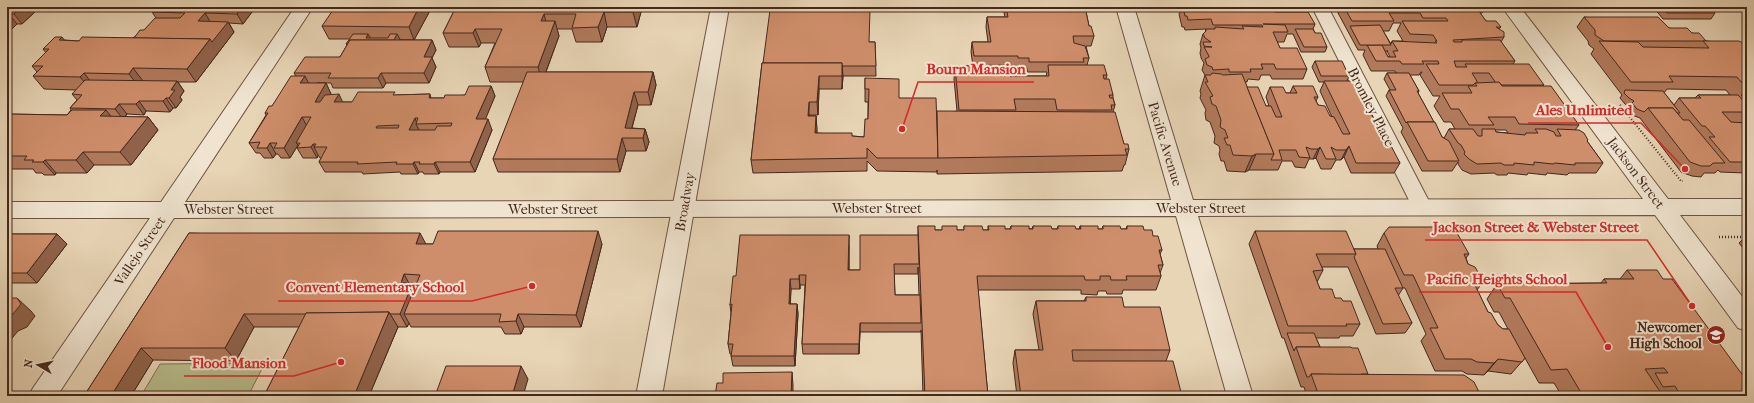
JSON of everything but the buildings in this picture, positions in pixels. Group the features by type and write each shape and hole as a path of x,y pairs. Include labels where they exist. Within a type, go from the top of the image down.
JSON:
{"street":[{"name":"Vallejo Street","path":"42,396 304,7"},
{"name":"Broadway","path":"649,396 720,7"},
{"name":"Pacific Avenue","path":"1125,7 1240,396"},
{"name":"Jackson Street","path":"1511,7 1747,321"},
{"name":"Webster Street","path":"7,210 1747,207"}],"lane":[{"name":"Bromley Place","path":"1320,7 1422,207"}],"path":[{"path":"1719,242 1715,237 1747,237"}],"green space":[{"path":"265,363 248,396 141,396 160,364"}],"place":[{"name":"Bourn Mansion","path":"902,129"},
{"name":"Ales Unlimited","path":"1685,169"},
{"name":"Convent Elementary School","path":"532,286"},
{"name":"Jackson Street & Webster Street","path":"1692,306"},
{"name":"Newcomer High School","path":"1716,335"},
{"name":"Pacific Heights School","path":"1608,347"},
{"name":"Flood Mansion","path":"341,362"}]}
